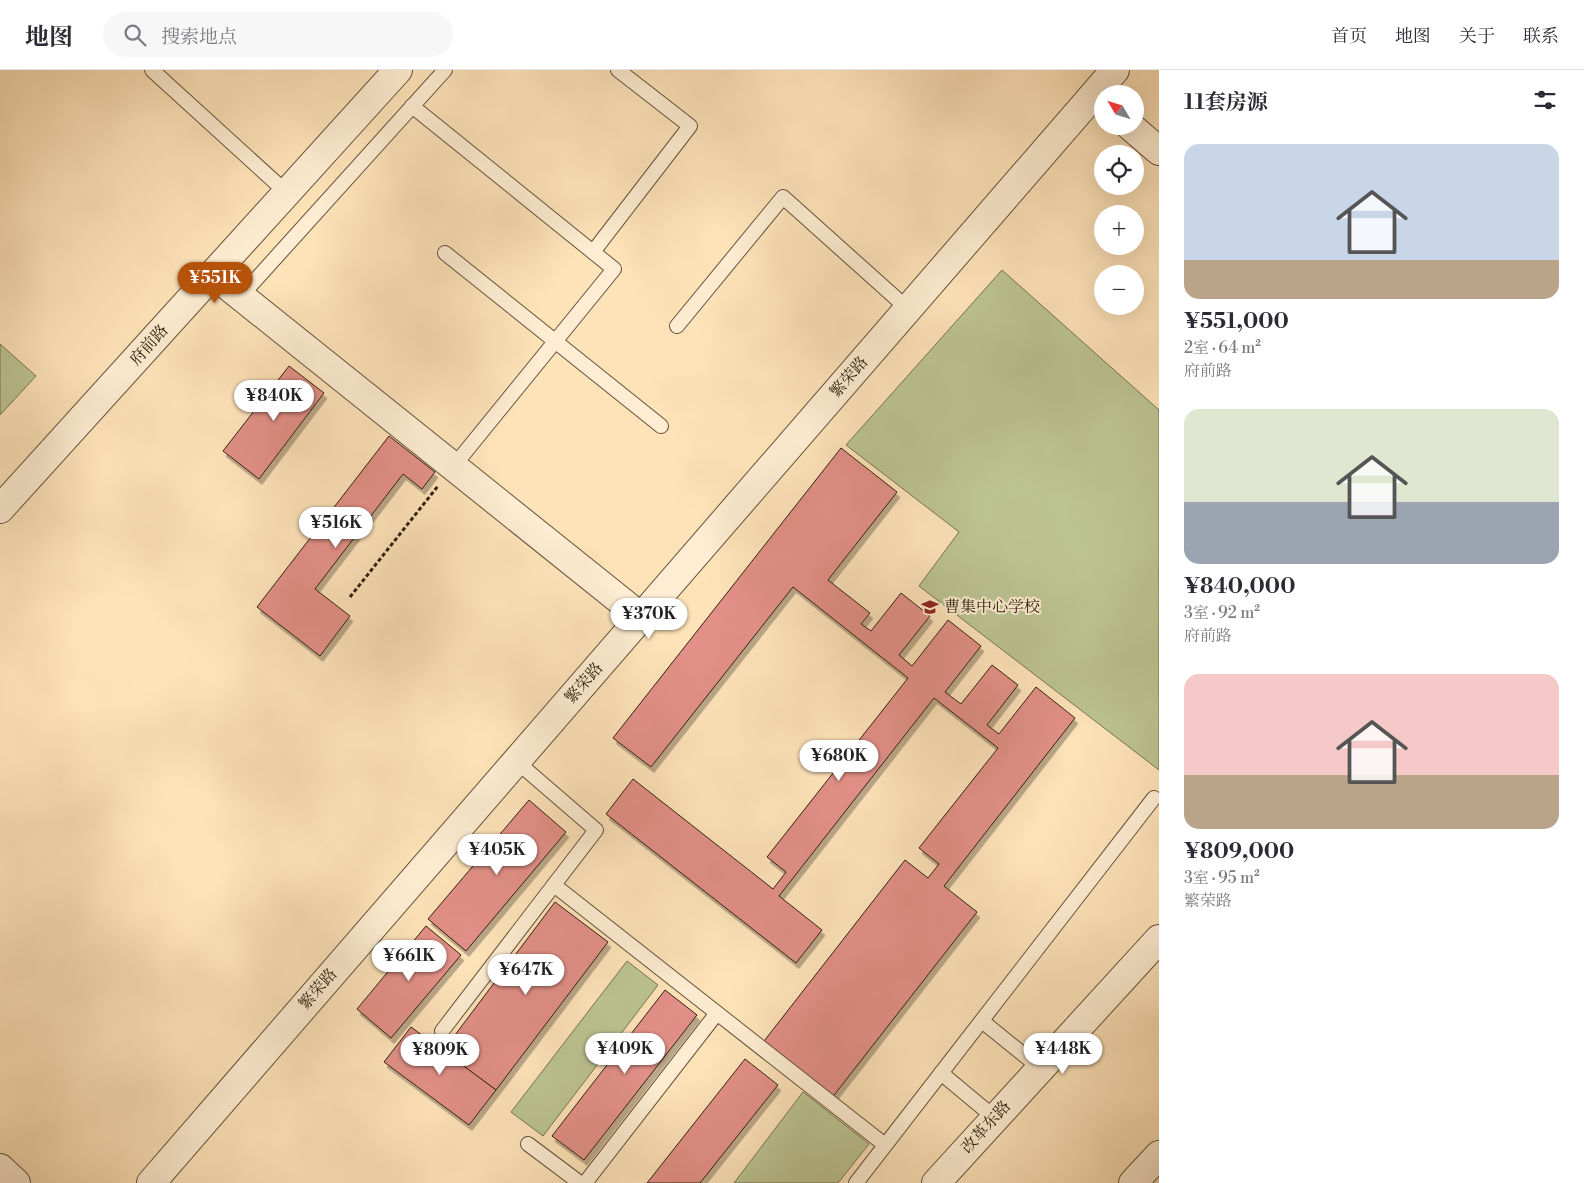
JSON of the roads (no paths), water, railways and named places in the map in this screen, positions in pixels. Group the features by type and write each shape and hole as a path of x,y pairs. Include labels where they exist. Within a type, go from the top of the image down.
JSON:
{"street":[{"name":"府前路","path":"0,509 398,70"},
{"name":"繁荣路","path":"1106,85 1115,70"},
{"name":"繁荣路","path":"150,1183 908,309 1094,103"},
{"path":"1140,135 1159,151"},
{"path":"214,274 641,617"},
{"name":"改革东路","path":"936,1183 1159,939"},
{"path":"1133,1183 1159,1155"},
{"path":"0,1168 16,1183"}],"lane":[{"path":"152,70 287,193"},
{"path":"241,296 445,70"},
{"path":"593,252 690,126 618,70"},
{"path":"412,106 614,269 453,467"},
{"path":"677,326 783,196 908,309"},
{"path":"444,253 661,426"},
{"path":"442,1031 596,830 516,761"},
{"path":"856,1183 1154,798"},
{"path":"554,885 885,1145"},
{"path":"585,1183 717,1013"},
{"path":"982,1021 1040,1068"},
{"path":"941,1073 995,1118"},
{"path":"528,1144 580,1183"}],"place":[{"name":"曹集中心学校","path":"930,607"}]}
